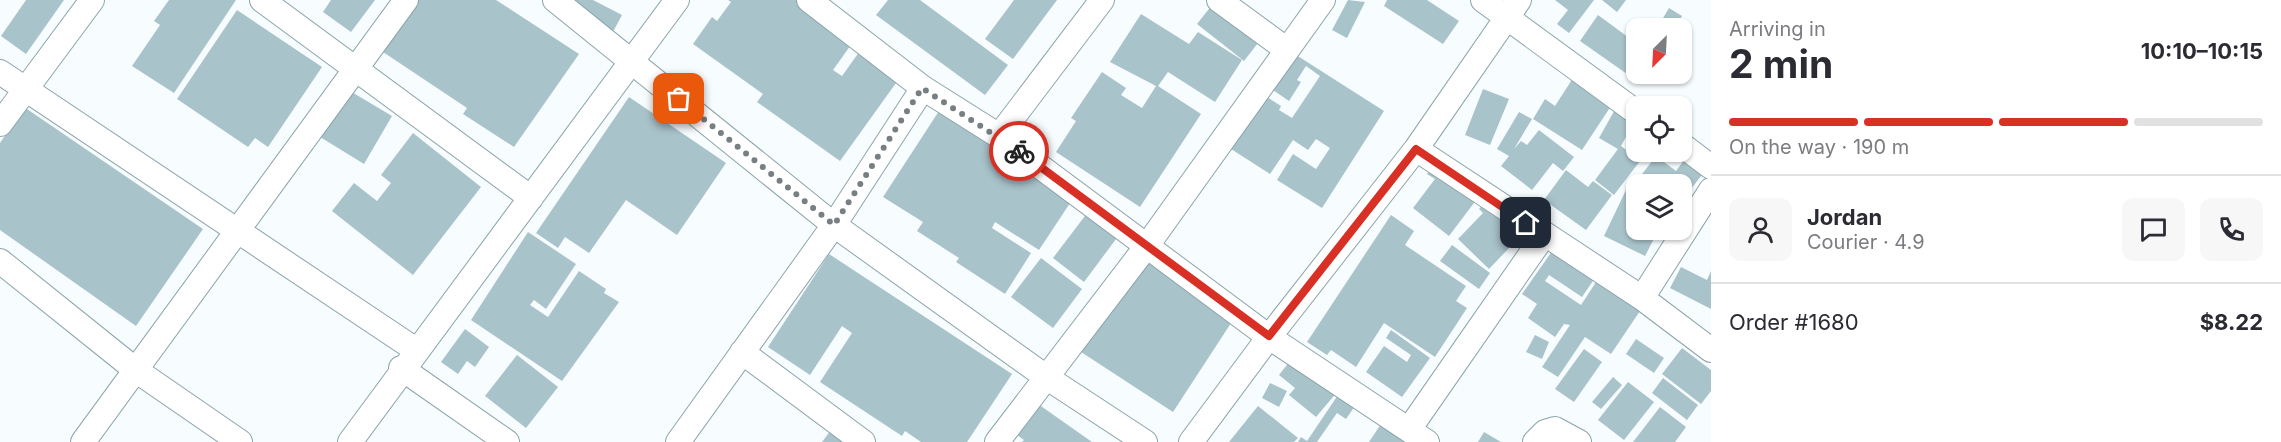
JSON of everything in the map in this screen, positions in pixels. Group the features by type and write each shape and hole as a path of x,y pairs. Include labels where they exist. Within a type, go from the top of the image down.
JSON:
{"street":[{"path":"0,124 92,0"},
{"path":"262,0 354,70 531,198"},
{"path":"82,442 137,371 406,0"},
{"path":"555,0 834,225 1046,377 1145,442"},
{"path":"350,442 409,359 677,0"},
{"path":"810,0 922,88 999,136 1269,336 1419,435 1544,236"},
{"path":"999,136 1102,0"},
{"path":"1219,0 1287,50"},
{"path":"997,442 1146,247 1323,0"},
{"path":"1483,0 1513,9 1626,104"},
{"path":"1191,442 1269,336 1416,149 1513,9"},
{"path":"0,72 25,91 240,230 409,359 507,442"},
{"path":"678,442 834,225 922,88"},
{"path":"1416,149 1544,236 1642,298 1711,350"},
{"path":"1692,153 1711,167"},
{"path":"1642,298 1711,190"},
{"path":"0,261 137,371 240,442"},
{"path":"742,352 863,442"},
{"path":"1535,442 1545,432 1555,429 1579,442"}],"building":[{"path":"26,0 64,0 26,54 1,36"},
{"path":"169,0 236,0 174,93 132,66 160,25 154,21"},
{"path":"331,0 375,0 351,32 323,12"},
{"path":"417,0 496,0 579,54 514,147 463,114 467,108 383,52"},
{"path":"565,0 593,0 622,15 608,41"},
{"path":"728,0 809,0 858,35 833,70 842,76 862,48 901,76 840,161 757,102 763,94 693,44 712,17 717,21 731,2"},
{"path":"888,0 920,0 1008,65 985,95 876,15"},
{"path":"1014,0 1057,0 1013,59 985,39"},
{"path":"1216,0 1265,34 1244,61 1197,24"},
{"path":"1348,0 1365,2 1347,38 1332,30"},
{"path":"1387,0 1427,0 1459,21 1443,44 1384,6"},
{"path":"1555,0 1594,0 1569,33 1557,24 1568,10"},
{"path":"1602,0 1626,0 1617,12"},
{"path":"1669,8 1682,16 1681,18 1663,18"},
{"path":"237,10 322,67 268,147 255,138 248,147 177,99"},
{"path":"1141,14 1189,44 1198,32 1242,60 1215,102 1168,72 1158,86 1201,114 1140,207 1056,152 1076,121 1071,118 1102,72 1126,88 1121,95 1142,108 1156,86 1110,62"},
{"path":"1598,15 1626,36 1626,73 1580,41"},
{"path":"1293,53 1384,111 1322,208 1277,180 1293,154 1316,169 1330,148 1316,139 1308,150 1293,140 1270,174 1228,147 1256,90 1281,106 1279,110 1292,118 1320,76 1306,66 1297,80 1301,82 1289,101 1270,88"},
{"path":"1573,78 1613,103 1582,150 1533,119 1545,99 1555,106"},
{"path":"340,85 392,116 364,164 312,132"},
{"path":"1483,89 1509,99 1490,145 1465,135"},
{"path":"629,97 726,163 677,235 626,200 589,253 565,237 558,248 536,233"},
{"path":"1617,106 1626,112 1626,137 1621,146 1626,150 1626,162 1639,162 1630,174 1626,174 1626,179 1614,195 1595,180 1618,149 1599,138"},
{"path":"24,107 203,229 136,326 0,230 0,143"},
{"path":"939,111 1074,197 1039,250 995,222 992,228 1031,253 1005,294 956,262 959,258 917,231 923,222 883,197"},
{"path":"1519,112 1532,119 1514,149 1521,141 1527,145 1539,130 1574,157 1563,171 1553,163 1532,190 1501,166 1509,156 1497,149"},
{"path":"413,133 481,187 413,275 332,211 354,183 377,201 391,183 381,175"},
{"path":"1692,154 1708,167 1692,188 1692,174 1642,174 1651,162 1664,162 1676,171 1683,162 1692,162"},
{"path":"1439,158 1483,191 1449,236 1413,208 1435,179 1427,174"},
{"path":"1566,170 1588,187 1593,181 1612,195 1586,230 1544,200"},
{"path":"1626,190 1626,240 1653,240 1645,256 1604,236"},
{"path":"1492,194 1528,228 1489,269 1458,239 1483,213 1479,209"},
{"path":"1088,212 1119,235 1084,282 1053,258"},
{"path":"1391,215 1414,231 1405,245 1466,286 1456,301 1467,308 1435,357 1384,323 1356,367 1331,350 1327,355 1307,342"},
{"path":"528,232 576,264 546,309 534,300 530,305 548,317 579,271 606,289 604,293 619,302 562,381 471,320"},
{"path":"1452,245 1490,273 1479,289 1440,261"},
{"path":"1555,247 1597,275 1582,297 1549,275 1545,281 1581,305 1600,276 1644,305 1611,354 1585,337 1558,377 1542,367 1570,325 1564,324 1555,337 1528,318 1537,304 1522,294"},
{"path":"1147,253 1235,317 1173,412 1078,350"},
{"path":"829,254 1012,374 967,442 921,442 905,431 902,436 820,382 852,333 842,326 810,375 768,347"},
{"path":"1041,258 1082,289 1053,328 1011,297"},
{"path":"1681,267 1707,280 1711,271 1711,309 1670,288"},
{"path":"465,329 489,347 475,367 467,361 458,374 441,362"},
{"path":"1391,330 1430,358 1402,397 1366,372 1384,346 1407,362 1411,355 1386,338"},
{"path":"1535,335 1549,342 1542,359 1526,352"},
{"path":"1636,339 1664,358 1654,373 1626,354"},
{"path":"1682,348 1711,370 1711,391 1701,404 1662,374"},
{"path":"1584,349 1602,362 1574,402 1555,389"},
{"path":"517,355 558,387 526,428 485,396"},
{"path":"1294,356 1338,391 1316,417 1289,395 1295,388 1279,375"},
{"path":"1613,377 1622,385 1601,409 1592,402"},
{"path":"1663,378 1698,405 1687,420 1652,393"},
{"path":"1628,382 1654,402 1624,440 1598,420"},
{"path":"1270,383 1287,391 1279,407 1262,398"},
{"path":"1342,389 1359,400 1346,419 1337,413 1317,442 1298,442 1301,437 1307,441"},
{"path":"1038,404 1092,442 1022,442 1024,440 1017,435"},
{"path":"1258,406 1298,438 1294,442 1229,442"},
{"path":"1660,407 1686,427 1675,442 1633,442"},
{"path":"1381,424 1407,442 1369,442"},
{"path":"834,426 857,442 822,442"},
{"path":"1484,432 1501,442 1478,442"}],"way so far":[{"path":"679,99 834,225 922,88 1019,151"}],"route":[{"path":"1019,151 1269,336 1416,149 1526,223"}]}
